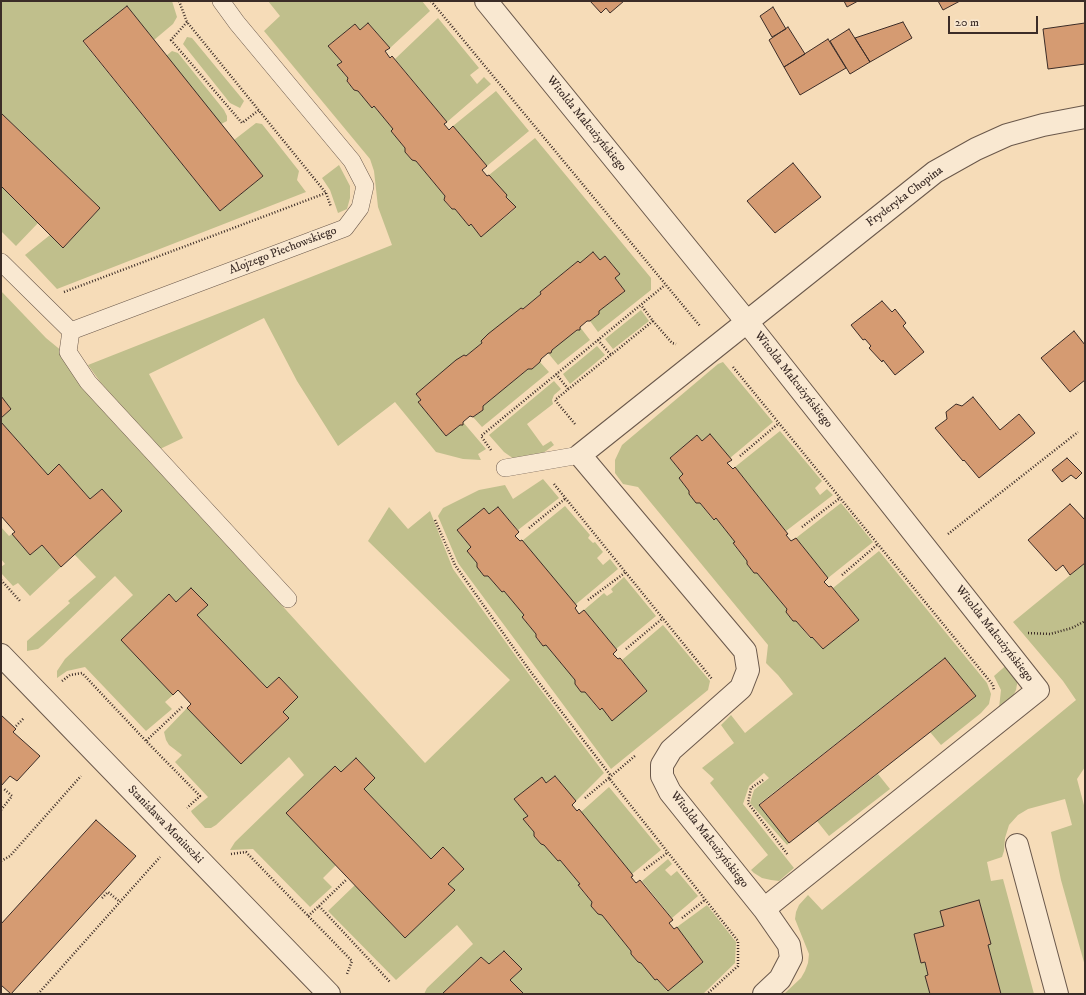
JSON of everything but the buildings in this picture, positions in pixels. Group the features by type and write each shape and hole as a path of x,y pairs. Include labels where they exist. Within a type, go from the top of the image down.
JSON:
{"street":[{"name":"Witolda Małcużyńskiego","path":"486,1 747,322 1038,690 764,909"},
{"name":"Fryderyka Chopina","path":"747,322 935,172 976,149 1007,135 1043,125 1085,117"},
{"name":"Witolda Małcużyńskiego","path":"747,322 580,455 745,651 748,670 741,688 671,750 662,765 662,776 670,792 764,909 789,945 791,958 780,980 764,994"},
{"name":"Stanisława Moniuszki","path":"1,655 337,987"},
{"path":"1017,845 1057,994"}],"lane":[{"name":"Alojzego Piechowskiego","path":"71,331 345,228 360,208 365,186 352,161 237,23 221,1"},
{"path":"1,262 71,331 68,352 88,382 288,599"},
{"name":"Witolda Małcużyńskiego","path":"505,468 580,455"}],"path":[{"path":"180,1 187,22 326,193 339,230"},
{"path":"431,1 993,684 994,692"},
{"path":"187,22 171,40 242,123 259,110"},
{"path":"62,292 326,193"},
{"path":"505,468 481,436 665,285"},
{"path":"641,305 672,343 678,345"},
{"path":"575,424 556,400 653,321"},
{"path":"598,340 611,355"},
{"path":"556,374 569,390"},
{"path":"740,456 779,423"},
{"path":"927,549 1078,432"},
{"path":"553,482 713,680"},
{"path":"529,528 566,498"},
{"path":"802,528 840,498"},
{"path":"435,520 455,565 530,671 667,853 738,941 738,966 707,994"},
{"path":"842,575 878,544"},
{"path":"588,600 626,572"},
{"path":"1,580 20,601"},
{"path":"626,649 663,618"},
{"path":"1026,633 1050,634 1072,628 1085,621"},
{"path":"60,683 70,675 82,673 200,796 185,810"},
{"path":"146,741 182,707"},
{"path":"585,798 641,751"},
{"path":"1,861 10,856 86,770"},
{"path":"763,780 751,788 748,803 790,856"},
{"path":"1,810 12,796 4,789"},
{"path":"38,994 165,852"},
{"path":"231,854 246,852 352,961 337,987"},
{"path":"644,870 667,853"},
{"path":"308,916 347,880"},
{"path":"102,898 108,892 120,902"},
{"path":"682,918 705,900"},
{"path":"319,906 390,982"}],"shaded area":[{"path":"1,1 172,1 177,17 173,24 154,40 127,6 83,42 220,211 263,176 234,140 256,123 262,124 299,171 297,180 306,192 57,289 25,255 50,235 63,248 100,208 1,113"},
{"path":"268,1 422,1 430,11 390,48 368,23 360,30 355,24 328,46 342,62 337,66 348,78 347,82 354,90 358,91 372,107 374,106 393,129 391,131 405,148 405,152 412,160 416,161 445,196 444,200 451,209 455,209 469,226 471,224 481,237 516,208 489,175 535,138 651,278 651,290 598,332 590,321 599,314 599,311 625,291 615,278 620,274 605,256 600,260 593,252 580,263 578,261 540,292 541,294 523,309 521,308 481,341 482,343 466,356 464,355 456,361 416,394 421,400 418,402 446,436 460,425 463,425 463,422 486,449 478,454 481,460 463,459 436,452 395,402 338,446 297,381 264,318 149,374 183,438 160,449 101,383 88,365 392,245 378,207 374,171 370,159 264,31 280,16"},
{"path":"438,18 479,68 470,75 477,84 484,77 491,84 447,122 395,59"},
{"path":"187,37 192,38 244,101 240,108 230,103 183,44"},
{"path":"172,51 178,53 224,110 227,116 227,121 221,124 166,56"},
{"path":"496,91 529,131 487,166 453,126"},
{"path":"339,165 350,186 350,198 347,209 338,213 330,190 322,178"},
{"path":"1,186 38,223 16,246 1,231"},
{"path":"1,291 46,338 63,352 89,393 425,763 510,680 368,541 389,507 408,529 430,511 453,569 528,673 604,773 576,801 555,776 546,783 542,778 514,799 528,816 524,819 534,832 534,836 558,861 560,860 580,884 578,886 592,902 591,906 598,914 602,915 638,962 641,963 655,980 657,979 667,991 703,962 677,927 707,905 736,942 735,963 703,994 524,994 510,980 521,969 503,951 489,964 481,957 442,994 424,994 427,988 473,944 457,925 396,980 328,911 355,885 405,938 454,890 448,884 464,869 443,848 431,859 364,789 375,778 356,758 341,772 335,766 286,813 336,865 323,878 332,887 310,907 253,849 230,850 235,842 304,775 289,757 216,825 211,828 205,828 191,811 208,797 175,762 182,755 169,745 164,732 187,708 241,764 289,718 283,712 298,697 279,677 267,688 197,615 208,605 191,588 176,602 170,595 121,640 173,695 165,702 172,709 146,731 85,667 67,671 57,678 57,671 65,659 133,595 115,576 43,645 38,649 27,651 27,641 70,603 68,601 96,577 74,554 122,511 102,489 90,499 59,464 48,475 1,422 1,418 11,409 1,396"},
{"path":"641,310 649,321 613,349 605,339"},
{"path":"580,327 590,340 558,365 548,353 551,353 552,350"},
{"path":"597,346 605,355 570,384 563,374"},
{"path":"540,362 549,372 482,427 473,417 483,410 483,406 528,369 532,369"},
{"path":"723,362 773,422 730,458 702,441 697,436 670,458 683,474 679,478 696,503 700,503 713,520 716,518 735,542 733,544 747,561 747,564 754,573 757,573 787,609 786,612 793,621 796,621 810,638 812,637 823,649 859,620 833,588 879,551 987,683 991,694 989,704 981,713 941,745 930,732 976,696 945,658 759,804 789,843 787,845 750,803 754,790 769,778 764,773 749,786 743,804 794,868 779,881 762,878 751,870 768,855 710,783 714,779 702,768 734,743 721,725 731,715 745,733 793,694 766,663 768,645 638,487 623,484 615,473 615,460 622,445 718,364"},
{"path":"554,381 561,389 554,395 552,400 553,404 527,424 543,446 551,441 554,445 538,457 514,459 504,452 489,435"},
{"path":"780,431 822,481 815,488 820,495 827,489 833,495 786,531 735,467"},
{"path":"543,479 559,498 518,530 498,507 489,514 484,509 457,530 471,547 467,551 477,563 484,576 488,576 502,592 504,591 524,615 522,617 536,634 536,638 543,646 546,645 575,680 575,684 581,692 585,692 599,710 602,708 612,720 647,691 622,660 663,625 710,681 708,690 611,769 458,563 438,516 443,508 479,490 505,485 513,499"},
{"path":"841,503 873,542 828,578 796,538"},
{"path":"565,506 590,535 588,538 593,543 595,542 603,552 597,558 603,565 610,559 618,569 575,605 522,541"},
{"path":"1,527 9,536 12,534 30,555 42,545 61,567 30,596 18,583 13,586 1,573 1,567 5,564 1,559"},
{"path":"1085,563 1085,767 1077,779 1085,809 1085,966 1061,880 1051,832 1072,825 1065,799 1028,809 1018,815 1009,825 1002,857 987,862 991,881 1003,879 1034,994 1001,994 988,945 991,944 979,900 940,911 944,926 914,934 921,963 925,962 928,975 925,976 930,994 784,994 801,978 808,963 809,954 795,919 799,905 808,895 822,910 1076,700 1063,681 1013,622"},
{"path":"624,577 656,616 616,649 584,610 604,593 607,596 613,592 611,589"},
{"path":"1010,662 1018,679 1016,690 1011,700 999,708 1001,690 994,676"},
{"path":"878,774 890,789 829,836 817,821"},
{"path":"609,787 661,850 632,874 581,812"},
{"path":"668,859 672,864 665,870 671,876 677,871 698,896 672,918 642,881"}]}
